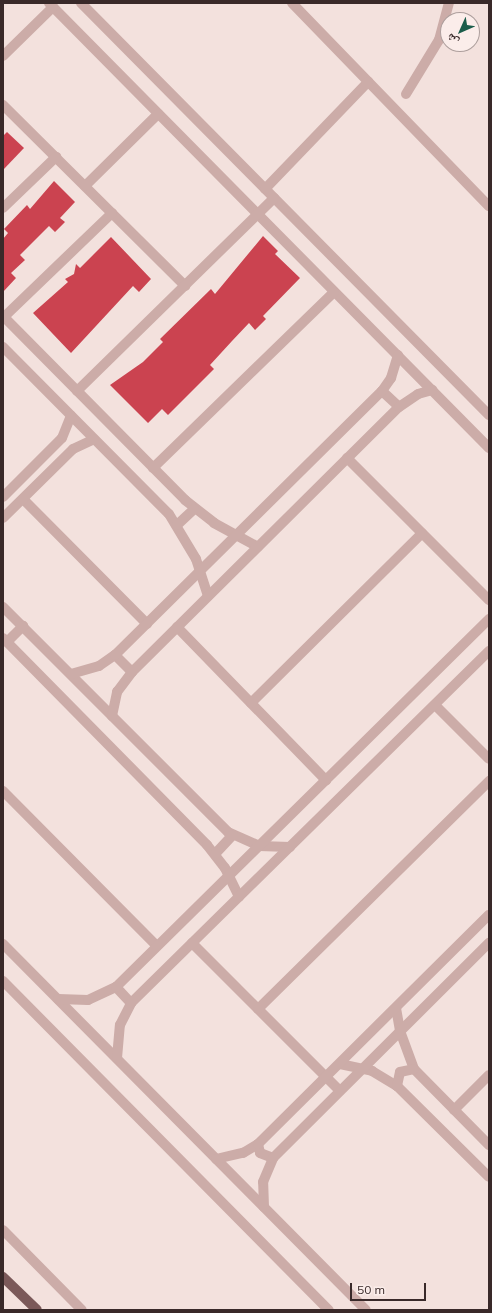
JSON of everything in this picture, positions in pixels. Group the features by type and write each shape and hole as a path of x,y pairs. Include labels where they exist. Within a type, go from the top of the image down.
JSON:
{"main road":[{"path":"3,1277 36,1310"}],"street":[{"path":"81,3 489,415"},
{"path":"292,3 489,206"},
{"path":"406,94 439,40 449,3"},
{"path":"3,56 51,5 489,448"},
{"path":"265,189 368,82"},
{"path":"3,105 185,286"},
{"path":"85,186 158,114"},
{"path":"3,208 56,158"},
{"path":"77,391 274,198"},
{"path":"112,213 4,316 194,509 235,536 258,547"},
{"path":"153,468 334,292"},
{"path":"3,347 177,525 200,571 208,596"},
{"path":"70,674 90,670 115,655 147,624 382,391 391,378 398,356"},
{"path":"112,716 118,692 132,672 399,407 418,394 432,390"},
{"path":"382,391 399,407"},
{"path":"3,497 58,443 71,416"},
{"path":"3,518 68,453 94,439"},
{"path":"58,443 68,453"},
{"path":"348,458 489,600"},
{"path":"23,499 147,624"},
{"path":"177,525 194,509"},
{"path":"251,703 422,533"},
{"path":"3,607 233,835 259,846 290,847"},
{"path":"58,999 88,1000 116,988 489,619"},
{"path":"23,626 5,640 214,854 229,876 239,897"},
{"path":"177,627 326,780"},
{"path":"117,1058 120,1025 131,1003 489,651"},
{"path":"115,655 132,672"},
{"path":"435,705 489,759"},
{"path":"258,1009 489,782"},
{"path":"3,791 158,946"},
{"path":"214,854 233,835"},
{"path":"216,1159 234,1156 258,1144 489,915"},
{"path":"192,943 340,1091"},
{"path":"264,1207 263,1182 273,1158 489,943"},
{"path":"3,944 366,1310"},
{"path":"3,981 329,1310"},
{"path":"116,988 131,1003"},
{"path":"396,1008 400,1031 414,1069 489,1145"},
{"path":"340,1064 363,1068 397,1086 489,1177"},
{"path":"397,1086 400,1072 414,1069"},
{"path":"454,1110 489,1075"},
{"path":"258,1144 260,1153 273,1158"},
{"path":"3,1230 82,1310"}],"building":[{"path":"7,132 24,148 3,170 3,136"},
{"path":"54,181 75,202 60,218 65,222 55,232 49,226 20,255 25,260 11,273 16,278 3,292 3,239 8,233 4,229 27,205 30,209"},
{"path":"263,236 278,251 275,254 300,278 263,316 266,319 255,330 249,323 210,365 214,369 168,415 162,409 148,423 110,385 143,362 163,342 160,339 211,289 215,294"},
{"path":"111,237 151,279 139,292 133,286 71,353 33,313 68,282 65,279 74,274 76,264 80,268"}]}
